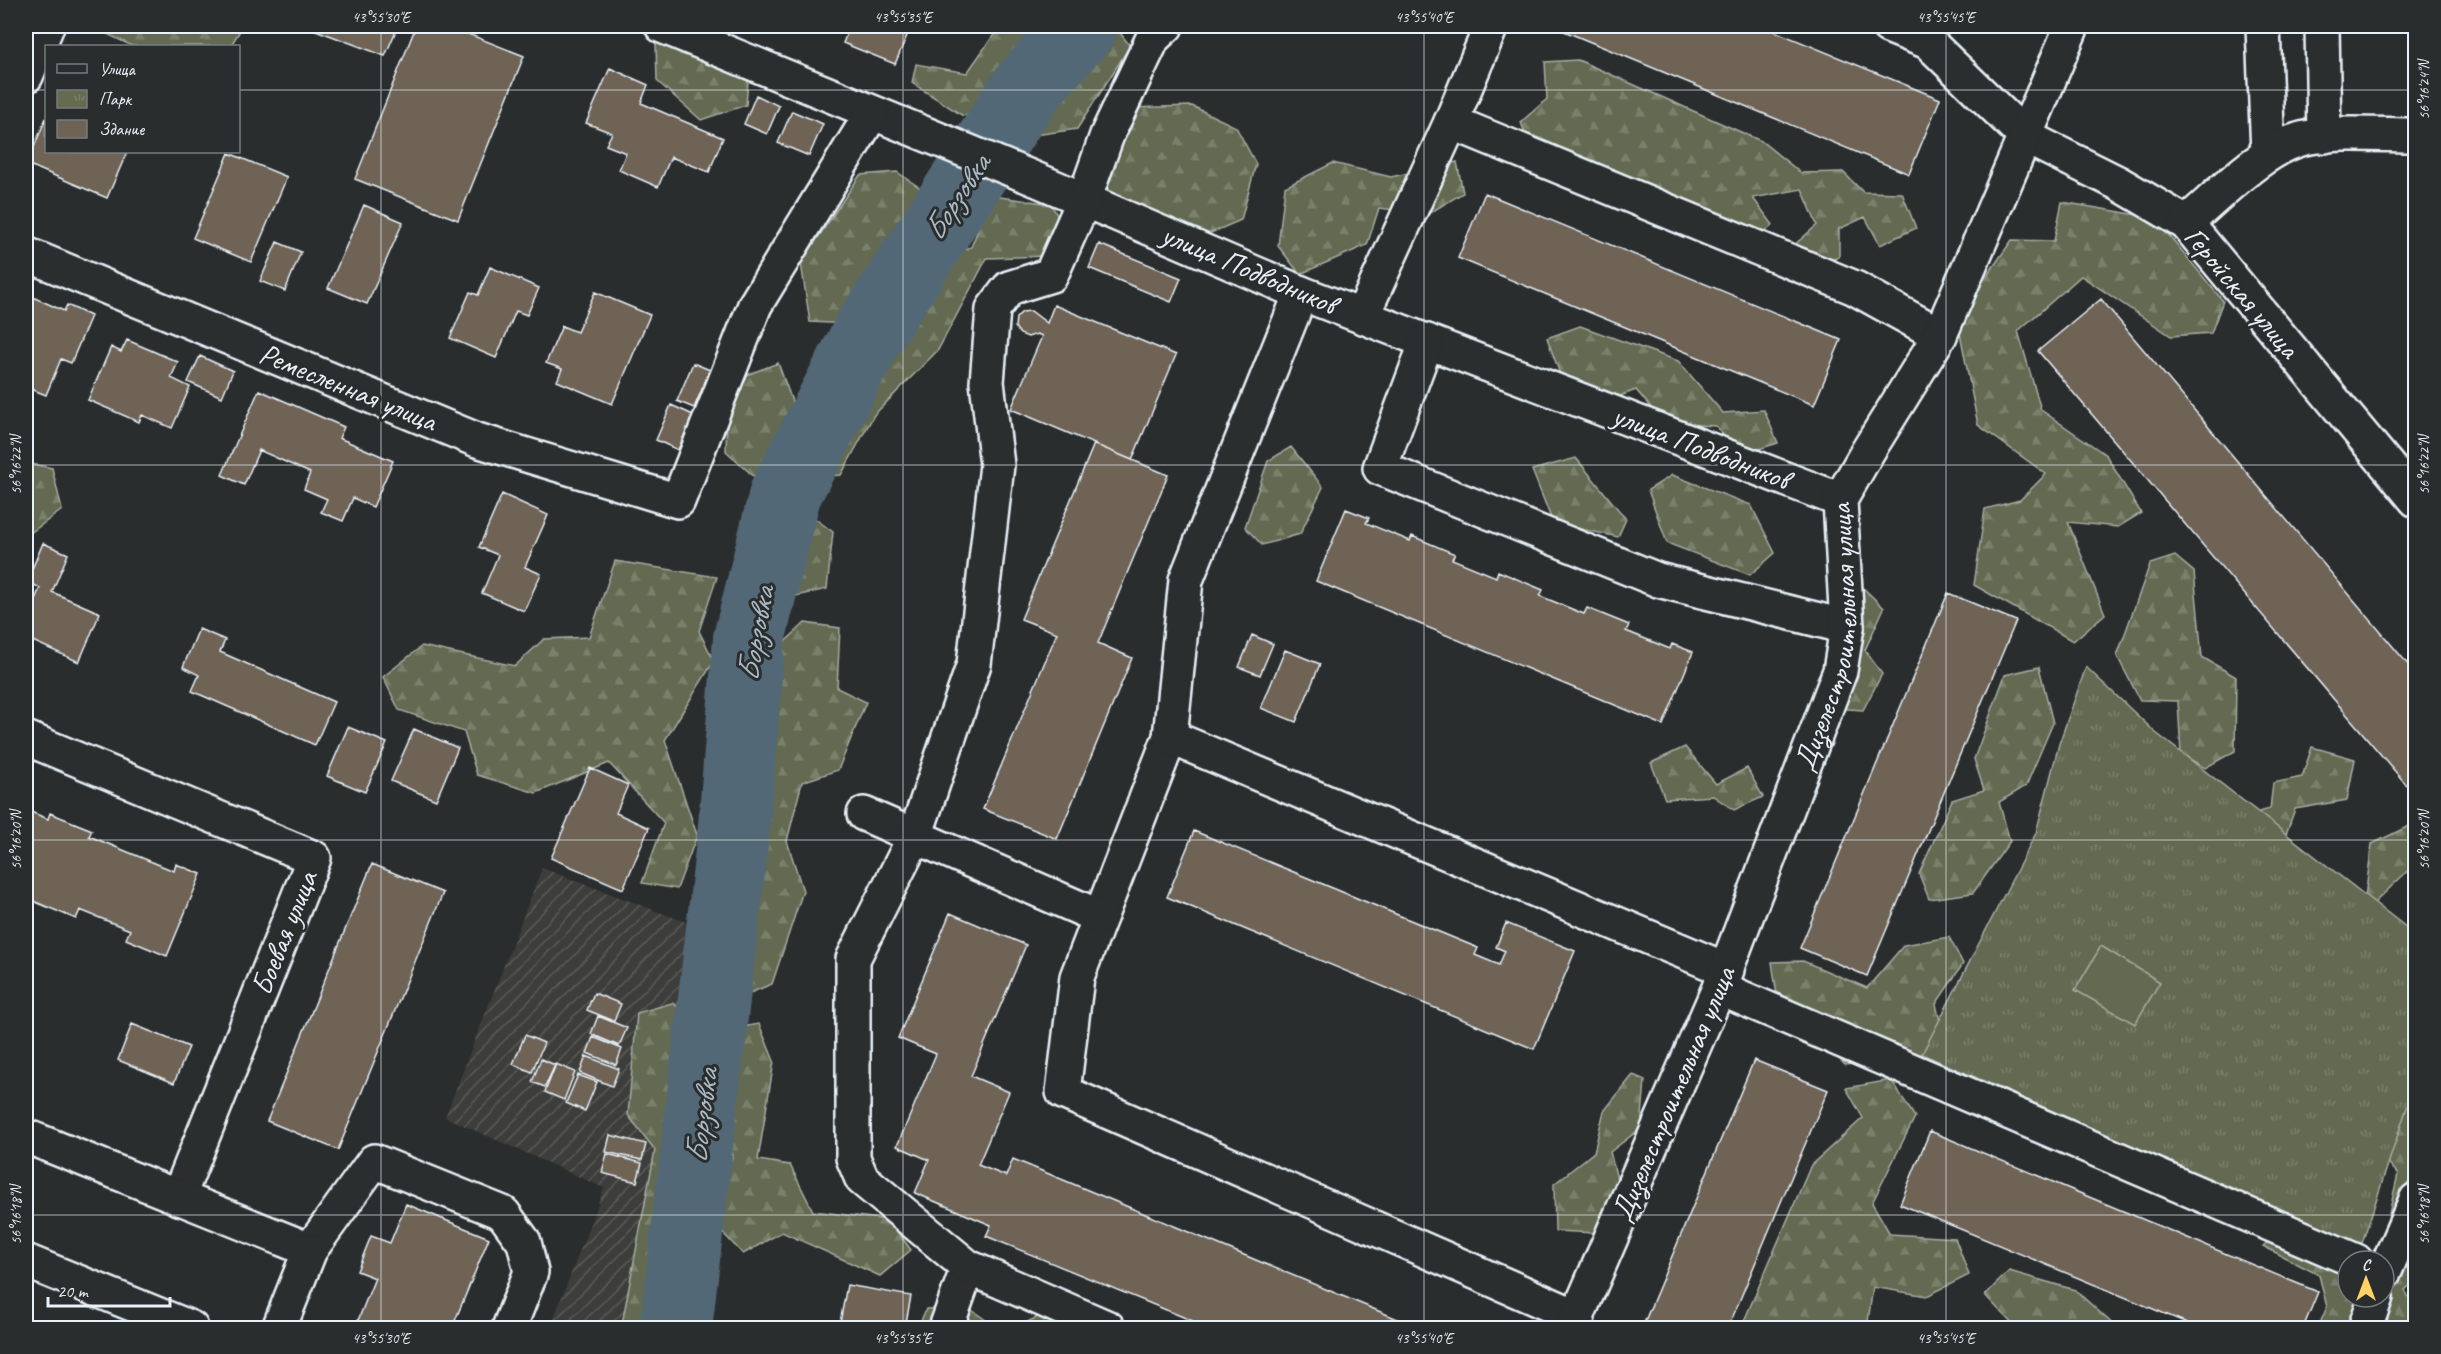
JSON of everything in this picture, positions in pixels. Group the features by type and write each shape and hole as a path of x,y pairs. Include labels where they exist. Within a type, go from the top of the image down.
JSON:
{"street":[{"path":"26,76 47,26"},
{"name":"улица Подводников","path":"662,26 1040,181 1301,292 1840,500"},
{"path":"1108,1329 968,1267 862,1179 853,1158 853,959 915,836 974,664 996,465 987,382 993,309 1009,288 1051,275 1084,200 1117,113 1153,38 1166,26"},
{"path":"1362,316 1451,122 1489,31 1485,26"},
{"name":"Геройская улица","path":"1888,26 1928,42 2026,137 2118,183 2186,223 2415,500"},
{"name":"Дизелестроительная улица","path":"1575,1323 1723,979 1840,671 1847,627 1840,500 1940,335 2072,26"},
{"path":"2263,26 2268,154"},
{"path":"2322,26 2324,136"},
{"name":"Ремесленная улица","path":"26,254 477,440 678,501 755,305 872,113"},
{"path":"1451,122 1855,288 1940,335"},
{"path":"2186,223 2268,154 2305,138 2415,135"},
{"path":"1301,292 1186,580 1170,737 1077,977 1063,1092 1575,1323"},
{"path":"1427,341 1380,468 1658,580 1847,627"},
{"path":"1170,737 1723,979 2336,1257"},
{"name":"Боевая улица","path":"26,738 314,858 178,1198"},
{"path":"864,814 1100,917"},
{"path":"26,1136 310,1250"},
{"path":"279,1329 310,1250 374,1161 503,1213 524,1242 531,1272 509,1329"},
{"path":"2390,1249 2415,1200"},
{"path":"946,1329 968,1267"},
{"path":"28,1268 190,1329"},
{"path":"2365,1329 2370,1309"}],"shaded area":[{"path":"542,868 707,930 658,1328 550,1328 604,1188 445,1117"}],"green space":[{"path":"97,26 243,26 231,45 130,45 99,30"},
{"path":"1000,26 1115,26 1130,46 1077,129 1035,135 1009,102 963,116 912,83 916,64 967,73"},
{"path":"683,39 749,70 746,105 701,120 657,81 656,43"},
{"path":"1578,60 1761,141 1801,173 1843,172 1863,192 1902,193 1916,228 1880,245 1865,217 1839,229 1839,257 1812,268 1792,247 1817,225 1802,189 1753,198 1773,225 1742,251 1535,164 1521,122 1547,99 1545,62"},
{"path":"1192,106 1236,127 1256,164 1241,220 1206,235 1099,195 1128,108"},
{"path":"1457,162 1463,193 1428,214 1379,208 1367,245 1300,274 1278,246 1285,187 1333,163 1391,177"},
{"path":"897,172 935,198 932,231 850,324 810,322 801,263 860,175"},
{"path":"992,196 1051,204 1065,230 1046,256 987,258 938,350 874,415 841,475 760,482 726,451 728,382 778,363 802,428 845,424 862,366 912,322 934,258 971,247"},
{"path":"2062,202 2155,218 2223,301 2211,333 2171,336 2081,276 2018,331 2041,410 2106,455 2141,513 2118,527 2068,522 2105,614 2073,641 1974,585 1985,509 2020,500 2046,474 1978,425 1957,318 2012,240 2054,241"},
{"path":"1580,326 1678,361 1723,413 1764,410 1778,443 1739,455 1716,426 1664,423 1636,390 1604,402 1565,388 1547,338"},
{"path":"1291,447 1323,487 1300,534 1262,545 1245,527 1268,461"},
{"path":"1576,458 1626,519 1618,537 1553,523 1532,470"},
{"path":"26,463 52,468 62,510 26,536"},
{"path":"1672,475 1751,505 1775,553 1750,575 1667,543 1648,490"},
{"path":"813,517 833,532 827,589 787,598 746,570 768,523"},
{"path":"2175,556 2194,572 2202,657 2236,677 2235,751 2205,768 2181,754 2178,701 2140,700 2117,656 2150,564"},
{"path":"615,561 717,577 699,631 714,661 665,740 697,835 677,889 642,883 664,823 609,763 536,793 477,775 464,732 399,710 383,677 422,646 515,666 544,639 589,637"},
{"path":"1858,583 1884,608 1865,650 1882,674 1863,710 1833,708 1817,678 1840,630"},
{"path":"805,623 840,628 837,688 866,702 838,770 802,782 787,841 803,891 772,984 745,995 727,972 756,874 742,837 761,664"},
{"path":"2039,667 2053,723 2026,786 1999,802 2010,841 1973,893 1929,899 1919,874 1952,800 1984,790 1974,759 2005,675"},
{"path":"2086,667 2156,733 2415,934 2415,1083 2361,1246 1922,1054 2036,833 2059,744"},
{"path":"1685,747 1716,784 1747,768 1763,797 1734,810 1713,796 1665,799 1651,763"},
{"path":"2312,747 2355,759 2347,800 2295,809 2276,862 2234,819 2270,809 2273,783 2302,777"},
{"path":"2415,823 2415,864 2374,903 2365,897 2372,844"},
{"path":"1949,937 1963,964 1936,1004 1947,1052 1845,1065 1777,996 1772,962 1803,961 1867,988 1904,945"},
{"path":"2101,946 2160,982 2135,1024 2075,990"},
{"path":"2415,984 2416,1280 2405,1290 2415,1313 2415,1328 2318,1328 2327,1307 2319,1275 2263,1246 2295,1217 2336,1251 2336,1309 2396,1309 2396,1249 2381,1249 2398,1174 2374,1146"},
{"path":"672,1003 703,1022 682,1110 660,1161 678,1200 665,1327 628,1328 622,1324 655,1150 628,1115 637,1013"},
{"path":"759,1024 774,1061 758,1160 790,1165 813,1211 889,1220 911,1250 880,1276 782,1232 743,1254 704,1213 733,1156 716,1094 725,1030"},
{"path":"1633,1075 1645,1080 1641,1128 1610,1152 1621,1194 1597,1233 1555,1231 1554,1184 1594,1152 1604,1111"},
{"path":"1891,1080 1915,1117 1872,1203 1890,1234 1955,1238 1969,1275 1927,1296 1873,1287 1867,1328 1741,1328 1811,1165 1863,1118 1846,1088"},
{"path":"2009,1271 2075,1290 2117,1328 2016,1328 1985,1295"},
{"path":"969,1308 997,1328 918,1328 926,1309"},
{"path":"1051,1311 1094,1328 1014,1328"}],"building":[{"path":"305,26 398,26 385,56"},
{"path":"416,26 448,26 524,56 458,220 355,179"},
{"path":"850,26 911,26 895,64 843,43"},
{"path":"1552,26 1762,26 1940,99 1909,174"},
{"path":"610,68 648,85 641,103 723,138 709,172 671,157 658,187 619,170 626,153 606,145 612,133 586,123"},
{"path":"756,95 779,106 767,134 744,124"},
{"path":"792,111 823,124 809,156 778,143"},
{"path":"45,120 45,153 127,153 107,198 27,164"},
{"path":"229,153 287,177 251,262 193,238"},
{"path":"1485,193 1841,340 1814,405 1458,258"},
{"path":"364,205 403,222 367,304 328,288"},
{"path":"277,242 301,252 285,291 260,281"},
{"path":"1099,244 1181,278 1171,302 1089,268"},
{"path":"490,267 539,288 527,315 516,311 496,358 450,338 470,292 478,295"},
{"path":"595,292 650,315 612,404 557,381 562,369 546,363 562,326 577,332"},
{"path":"26,294 64,311 67,305 91,316 71,363 61,359 46,395 26,387"},
{"path":"2101,299 2416,674 2416,796 2038,351"},
{"path":"1054,305 1176,355 1132,460 1011,409 1042,336 1037,334 1028,337 1020,334 1015,327 1016,318 1022,312 1031,311 1047,323"},
{"path":"127,340 178,362 171,378 190,387 172,428 142,415 139,422 88,400 111,347 121,352"},
{"path":"200,356 233,371 222,397 188,382"},
{"path":"693,363 710,370 694,408 677,401"},
{"path":"259,390 344,427 339,438 393,461 373,507 353,498 343,521 321,512 327,499 304,489 310,473 259,450 244,485 222,475"},
{"path":"671,405 693,415 678,450 656,440"},
{"path":"1094,444 1168,475 1098,643 1132,658 1057,839 983,809 1057,633 1021,619"},
{"path":"502,494 548,515 525,567 541,574 524,611 482,593 498,555 479,547"},
{"path":"1346,509 1369,518 1366,523 1410,541 1412,536 1455,554 1452,559 1496,577 1498,571 1543,590 1540,596 1584,614 1587,608 1629,625 1626,631 1670,649 1672,644 1693,652 1663,725 1316,581"},
{"path":"43,543 68,554 52,592 100,613 79,662 26,638 26,620 40,588 27,581"},
{"path":"1948,593 2016,621 1867,976 1800,948"},
{"path":"199,629 225,640 220,652 334,702 315,745 192,691 199,675 183,667"},
{"path":"1252,635 1273,644 1260,675 1239,667"},
{"path":"1285,650 1320,664 1296,722 1261,708"},
{"path":"348,727 387,743 365,792 327,776"},
{"path":"414,729 458,748 436,800 391,781"},
{"path":"590,768 628,785 616,813 649,828 623,889 551,858"},
{"path":"26,810 48,819 50,813 92,830 89,836 174,871 176,864 201,874 167,956 126,939 130,930 80,910 76,919 26,898"},
{"path":"1194,831 1478,948 1475,955 1499,965 1505,951 1496,947 1506,923 1575,951 1534,1049 1167,897"},
{"path":"372,864 443,893 338,1150 267,1121"},
{"path":"950,913 1026,945 971,1076 1009,1092 978,1165 1006,1176 1013,1159 1412,1325 1411,1328 1210,1328 986,1236 991,1225 915,1193 929,1160 897,1146 936,1054 898,1038"},
{"path":"594,993 621,1004 614,1021 587,1010"},
{"path":"598,1016 627,1028 619,1046 591,1034"},
{"path":"132,1024 189,1047 174,1083 118,1060"},
{"path":"525,1035 544,1043 532,1072 513,1064"},
{"path":"593,1037 622,1049 616,1065 587,1053"},
{"path":"586,1056 619,1069 612,1086 580,1073"},
{"path":"541,1059 555,1065 545,1087 532,1082"},
{"path":"1754,1060 1828,1090 1728,1328 1642,1328"},
{"path":"556,1064 575,1072 564,1100 545,1092"},
{"path":"578,1075 597,1082 585,1111 566,1103"},
{"path":"1930,1131 2318,1292 2303,1328 2199,1328 1900,1204"},
{"path":"610,1135 646,1144 642,1160 606,1152"},
{"path":"607,1154 642,1163 637,1182 602,1173"},
{"path":"406,1204 489,1238 452,1328 355,1328 375,1278 357,1271 371,1236 390,1243"},
{"path":"847,1285 911,1296 905,1328 839,1328"}],"waterway":[{"name":"Борзовка","path":"676,1328 734,826 749,639 785,494 867,335 1026,89 1082,26"}]}
